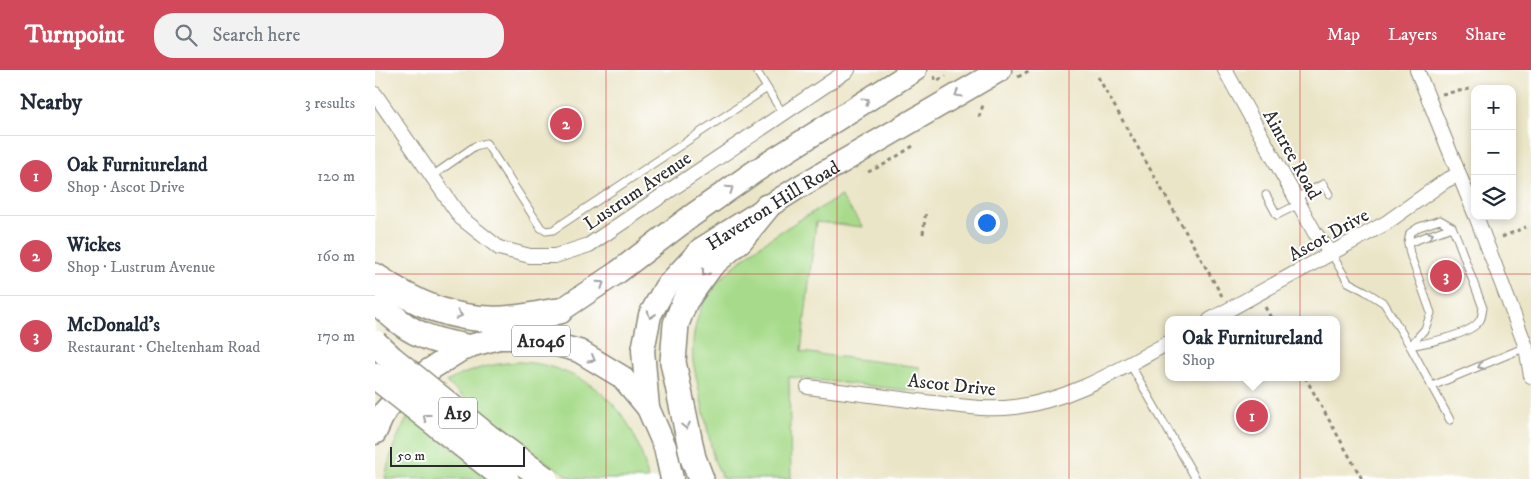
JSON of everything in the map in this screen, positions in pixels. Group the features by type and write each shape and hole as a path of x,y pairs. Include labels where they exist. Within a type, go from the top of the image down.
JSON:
{"highway":[{"name":"A1046","path":"701,479 693,458 673,362 676,324 685,301 711,264 740,240 767,207"},
{"path":"375,276 413,300 439,310 467,317 503,318 560,310"},
{"path":"375,300 389,313 419,334 438,341 466,347"},
{"name":"A19","path":"375,343 487,437 545,479"},
{"name":"A19","path":"375,376 506,479"}],"main road":[{"name":"Haverton Hill Road","path":"499,338 560,310 618,272 690,217 754,172 915,70"},
{"name":"Haverton Hill Road","path":"648,408 643,350 650,315 665,288 701,249 767,207 1000,70"},
{"name":"A1046","path":"375,432 385,411 413,380 466,347 499,338 531,338 579,351 622,377 648,408 665,447 672,479"}],"street":[{"name":"Lustrum Avenue","path":"375,94 461,218 499,248 530,256 555,256 589,245 848,70"},
{"name":"Aintree Road","path":"1225,70 1315,233 1331,253"},
{"path":"1417,70 1471,205"},
{"name":"Ascot Drive","path":"1217,316 1386,223 1445,180 1459,174"},
{"path":"1477,220 1526,347 1531,376"},
{"name":"Ascot Drive","path":"808,387 986,410 1016,408 1075,392 1165,345"}],"lane":[{"path":"756,70 783,114"},
{"path":"432,176 475,146 486,143 541,228 546,231 553,230 767,88"},
{"path":"1266,195 1277,215 1323,184 1329,194"},
{"path":"1440,220 1452,227 1483,308 1481,319 1473,328 1434,342 1410,346 1425,329 1431,314 1408,243 1410,233 1440,220"},
{"path":"1408,243 1452,227"},
{"path":"1331,253 1348,282 1384,303 1410,346 1450,420"},
{"path":"1432,386 1526,347"},
{"path":"1130,364 1196,479"}],"path":[{"path":"1098,77 1229,309"},
{"path":"1441,94 1470,89"},
{"path":"979,118 983,105"},
{"path":"923,234 926,210"},
{"path":"1503,237 1526,227"},
{"path":"1307,381 1362,479"}],"green space":[{"path":"841,196 863,227 816,222 801,352 920,367 917,391 789,377 791,479 723,479 714,460 693,362 694,335 704,301 730,270 755,249"},
{"path":"515,362 539,364 557,369 592,386 606,397 619,410 629,425 637,442 648,479 573,479 548,463 446,382 479,368"},
{"path":"410,414 491,479 385,479 394,445"}],"place":[{"name":"Wickes","path":"566,124"},
{"name":"McDonald's","path":"1446,276"},
{"name":"Oak Furnitureland","path":"1252,416"}]}
